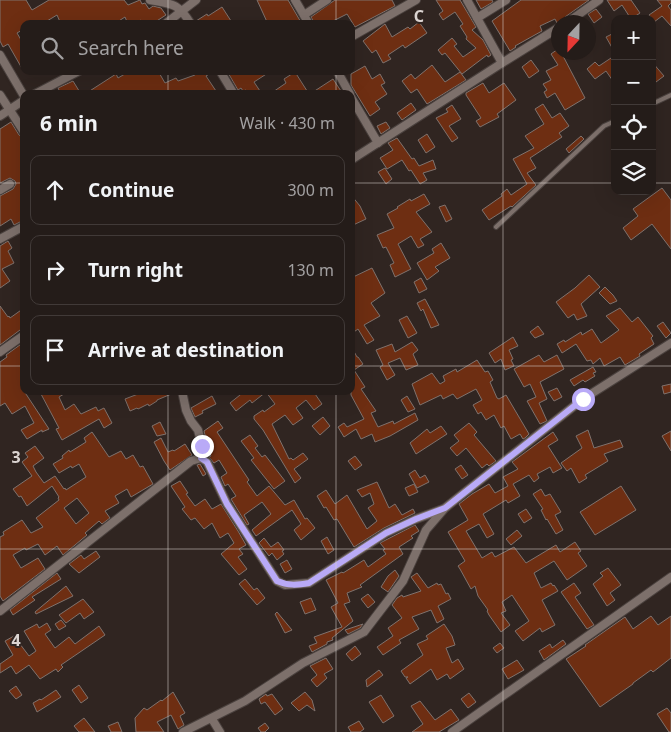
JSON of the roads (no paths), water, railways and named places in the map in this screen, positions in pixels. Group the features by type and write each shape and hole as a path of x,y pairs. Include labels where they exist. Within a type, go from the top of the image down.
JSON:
{"street":[{"path":"150,0 172,4 182,10 188,20"},
{"path":"170,20 196,0"},
{"path":"295,0 307,20"},
{"path":"304,15 327,0"},
{"path":"355,35 416,0"},
{"path":"467,0 502,62"},
{"path":"477,18 506,0"},
{"path":"578,15 599,0"},
{"path":"355,158 551,32"},
{"path":"0,55 20,91"},
{"path":"43,90 72,75"},
{"path":"222,75 232,90"},
{"path":"339,75 347,90"},
{"path":"0,95 20,126"},
{"path":"0,116 20,101"},
{"path":"355,104 378,144"},
{"path":"0,190 10,184"},
{"path":"0,239 20,228"},
{"path":"0,352 20,338"},
{"path":"184,732 245,701 303,663 364,632 403,581 426,530 445,508 583,399 671,342"},
{"path":"183,395 186,410 198,430 202,446 201,458"},
{"path":"201,458 207,462 227,504 277,581 285,585 309,583 386,533 445,508"},
{"path":"0,611 191,461 201,458"},
{"path":"452,732 671,577"},
{"path":"212,719 220,732"}],"lane":[{"path":"656,102 671,95"},
{"path":"496,227 604,126 611,123"}]}
